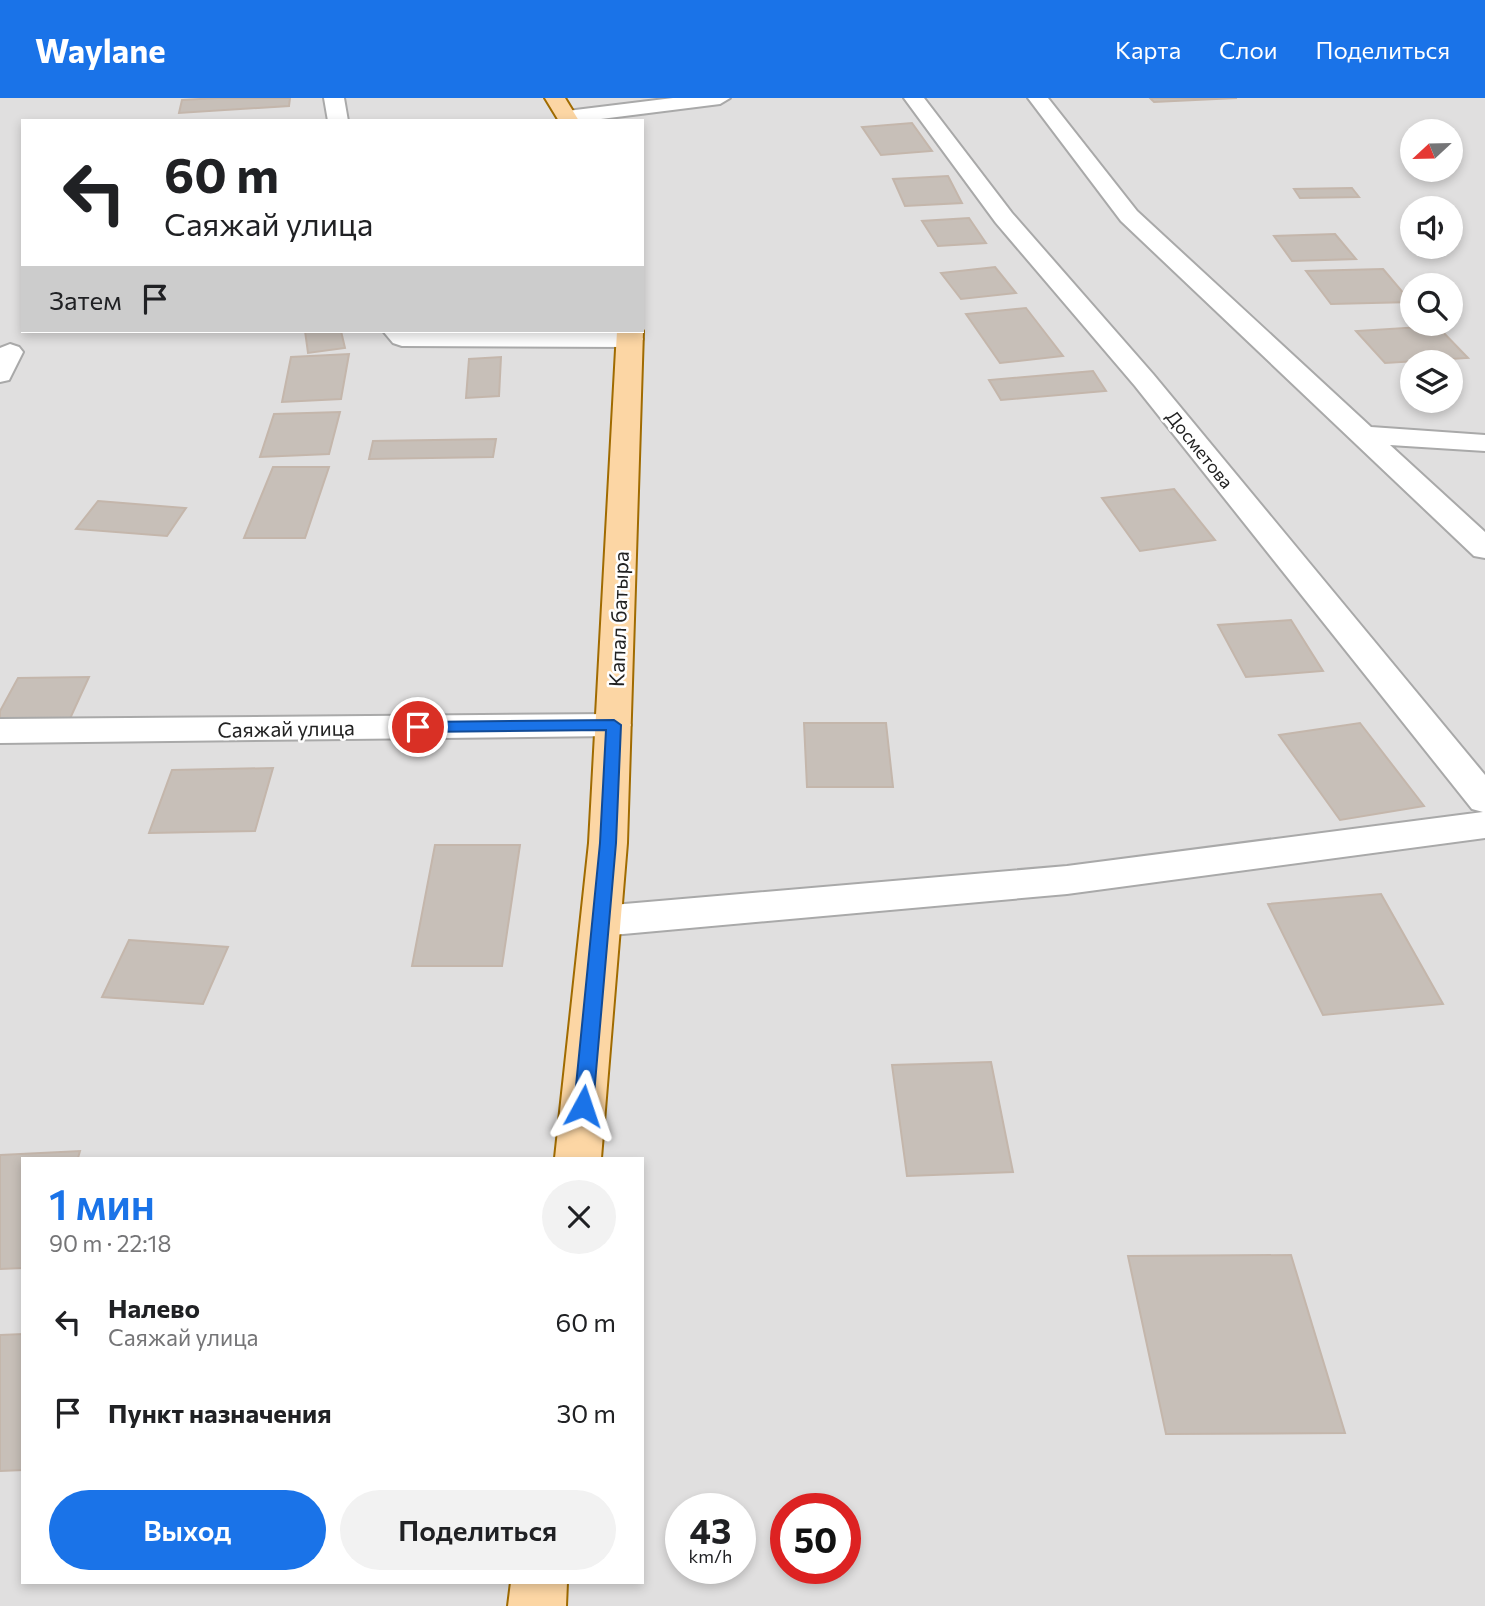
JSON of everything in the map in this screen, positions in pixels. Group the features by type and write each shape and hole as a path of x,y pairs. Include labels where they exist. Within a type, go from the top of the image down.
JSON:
{"main road":[{"path":"555,98 568,119"},
{"name":"Капал батыра","path":"578,1157 608,843 630,335"},
{"path":"537,1606 539,1584"}],"street":[{"path":"334,98 338,119"},
{"path":"568,119 720,98"},
{"name":"Досметова","path":"914,98 1004,218 1144,380 1485,800"},
{"path":"1038,98 1129,216 1485,549"},
{"path":"397,333 402,338 630,335"},
{"path":"1363,435 1485,443"},
{"name":"Саяжай улица","path":"0,731 614,725"},
{"path":"601,921 1067,880 1485,825"}],"shaded area":[{"path":"0,98 1485,98 1485,1606 0,1606"}],"building":[{"path":"290,98 289,106 179,113 182,100"},
{"path":"1150,98 1237,98 1154,102"},
{"path":"912,123 932,151 881,155 862,127"},
{"path":"948,176 962,203 905,206 893,179"},
{"path":"1352,188 1359,197 1300,198 1294,189"},
{"path":"969,218 986,243 938,246 922,221"},
{"path":"1335,234 1356,259 1292,261 1274,236"},
{"path":"995,267 1016,293 961,299 941,273"},
{"path":"1383,269 1400,289 1400,302 1331,304 1306,271"},
{"path":"1026,308 1063,356 1000,363 966,314"},
{"path":"1400,328 1400,336 1447,336 1460,350 1400,350 1400,362 1385,363 1356,331"},
{"path":"305,333 341,333 345,348 308,353"},
{"path":"349,354 341,399 282,402 291,357"},
{"path":"501,357 499,396 466,398 469,359"},
{"path":"1093,371 1106,391 1001,400 989,380"},
{"path":"340,412 329,454 260,457 274,414"},
{"path":"496,439 493,457 369,459 373,441"},
{"path":"273,467 329,467 305,538 244,538"},
{"path":"1174,489 1215,540 1140,551 1102,498"},
{"path":"98,501 186,508 167,536 76,529"},
{"path":"1291,620 1323,671 1246,677 1218,625"},
{"path":"89,677 68,723 0,723 0,711 18,678"},
{"path":"804,723 886,723 893,787 807,787"},
{"path":"1360,723 1424,806 1340,820 1279,735"},
{"path":"273,768 255,831 149,833 172,770"},
{"path":"435,845 520,845 502,966 412,966"},
{"path":"1381,894 1443,1004 1323,1015 1268,904"},
{"path":"129,940 228,947 203,1004 102,997"},
{"path":"991,1062 1013,1172 907,1176 892,1065"},
{"path":"80,1151 78,1157 21,1157 21,1268 0,1269 0,1155"},
{"path":"1291,1255 1345,1433 1166,1434 1128,1256"},
{"path":"21,1334 21,1470 0,1471 0,1335"}],"route":[{"path":"418,727 614,725 608,843 583,1106"}]}
